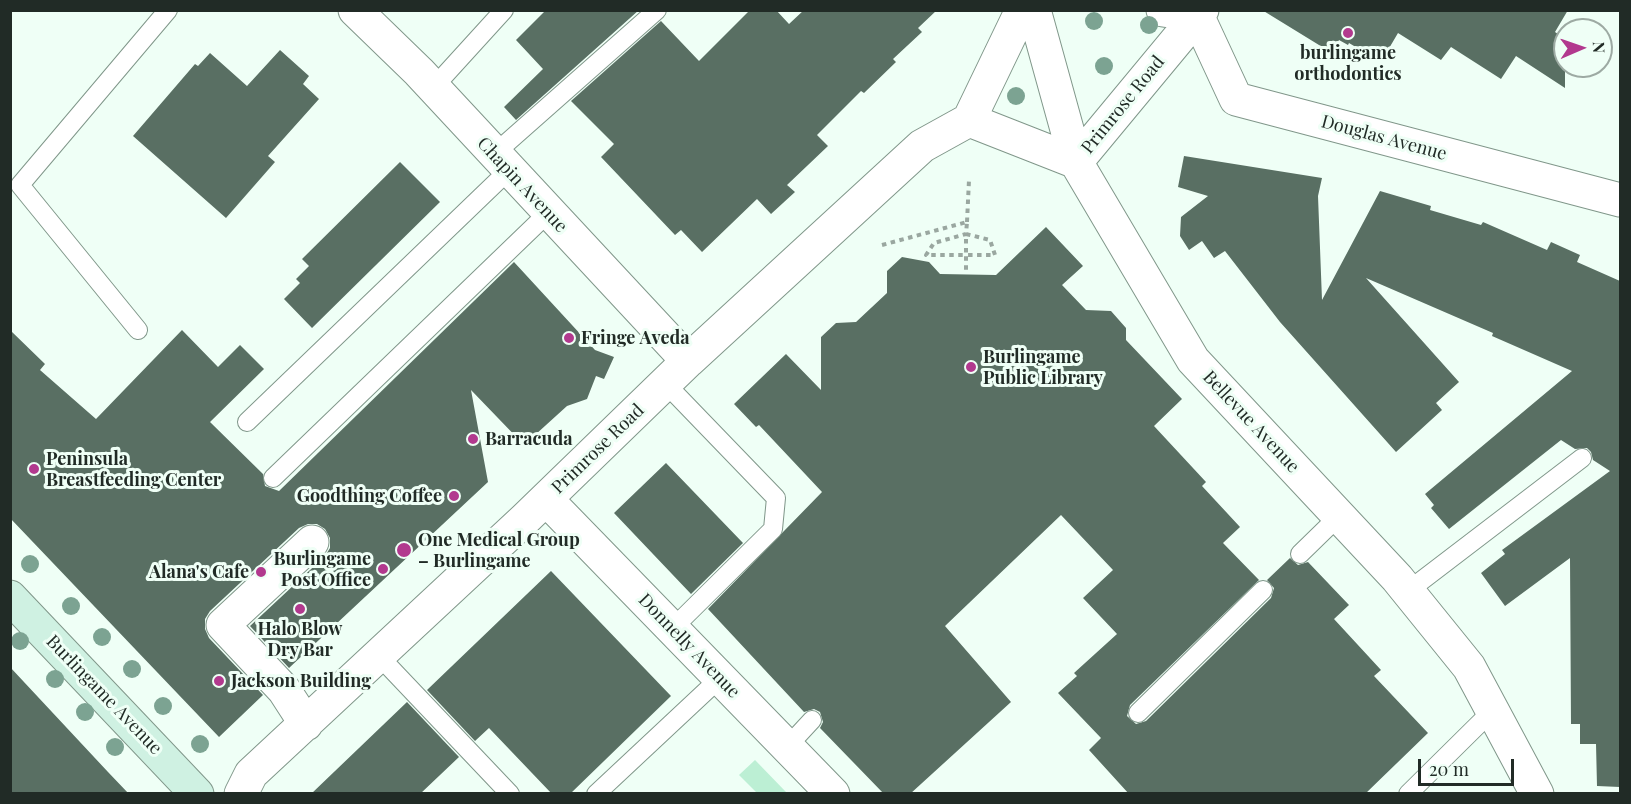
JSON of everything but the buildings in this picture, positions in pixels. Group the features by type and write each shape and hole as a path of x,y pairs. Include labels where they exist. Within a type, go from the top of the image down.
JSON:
{"street":[{"name":"Chapin Avenue","path":"355,10 433,88 549,213 677,372"},
{"path":"969,120 1022,10"},
{"name":"Bellevue Avenue","path":"1035,10 1076,162 1193,360 1407,591 1469,667 1537,794"},
{"path":"1163,10 1200,13"},
{"name":"Primrose Road","path":"241,794 251,774 546,499 677,372 921,146 969,120 1076,162 1200,13"},
{"name":"Douglas Avenue","path":"1200,13 1236,99 1620,200"},
{"name":"Donnelly Avenue","path":"546,499 833,794"},
{"path":"306,724 284,690 223,625 312,542"},
{"name":"Burlingame Avenue","path":"10,597 197,794"}],"lane":[{"path":"138,330 20,185 168,10"},
{"path":"433,88 504,10"},
{"path":"247,422 501,163 657,10"},
{"path":"273,478 549,213"},
{"path":"672,629 773,529 776,498 677,372"},
{"path":"1407,591 1582,458"},
{"path":"1300,554 1339,516"},
{"path":"1138,713 1263,590"},
{"path":"379,656 510,794"},
{"path":"596,794 720,678"},
{"path":"1408,794 1492,711"},
{"path":"787,747 812,720"}],"path":[{"path":"966,274 969,180"},
{"path":"882,245 967,222"},
{"path":"966,234 990,240 995,255 926,255 934,243 966,234"}],"green space":[{"path":"755,760 787,793 757,793 739,775"}],"place":[{"name":"burlingame orthodontics","path":"1348,33"},
{"name":"Fringe Aveda","path":"569,338"},
{"name":"Burlingame Public Library","path":"971,367"},
{"name":"Barracuda","path":"473,439"},
{"name":"Peninsula Breastfeeding Center","path":"34,469"},
{"name":"Goodthing Coffee","path":"454,496"},
{"name":"One Medical Group – Burlingame","path":"404,550"},
{"name":"Burlingame Post Office","path":"383,569"},
{"name":"Alana's Cafe","path":"261,572"},
{"name":"Halo Blow Dry Bar","path":"300,609"},
{"name":"Jackson Building","path":"219,681"}]}
